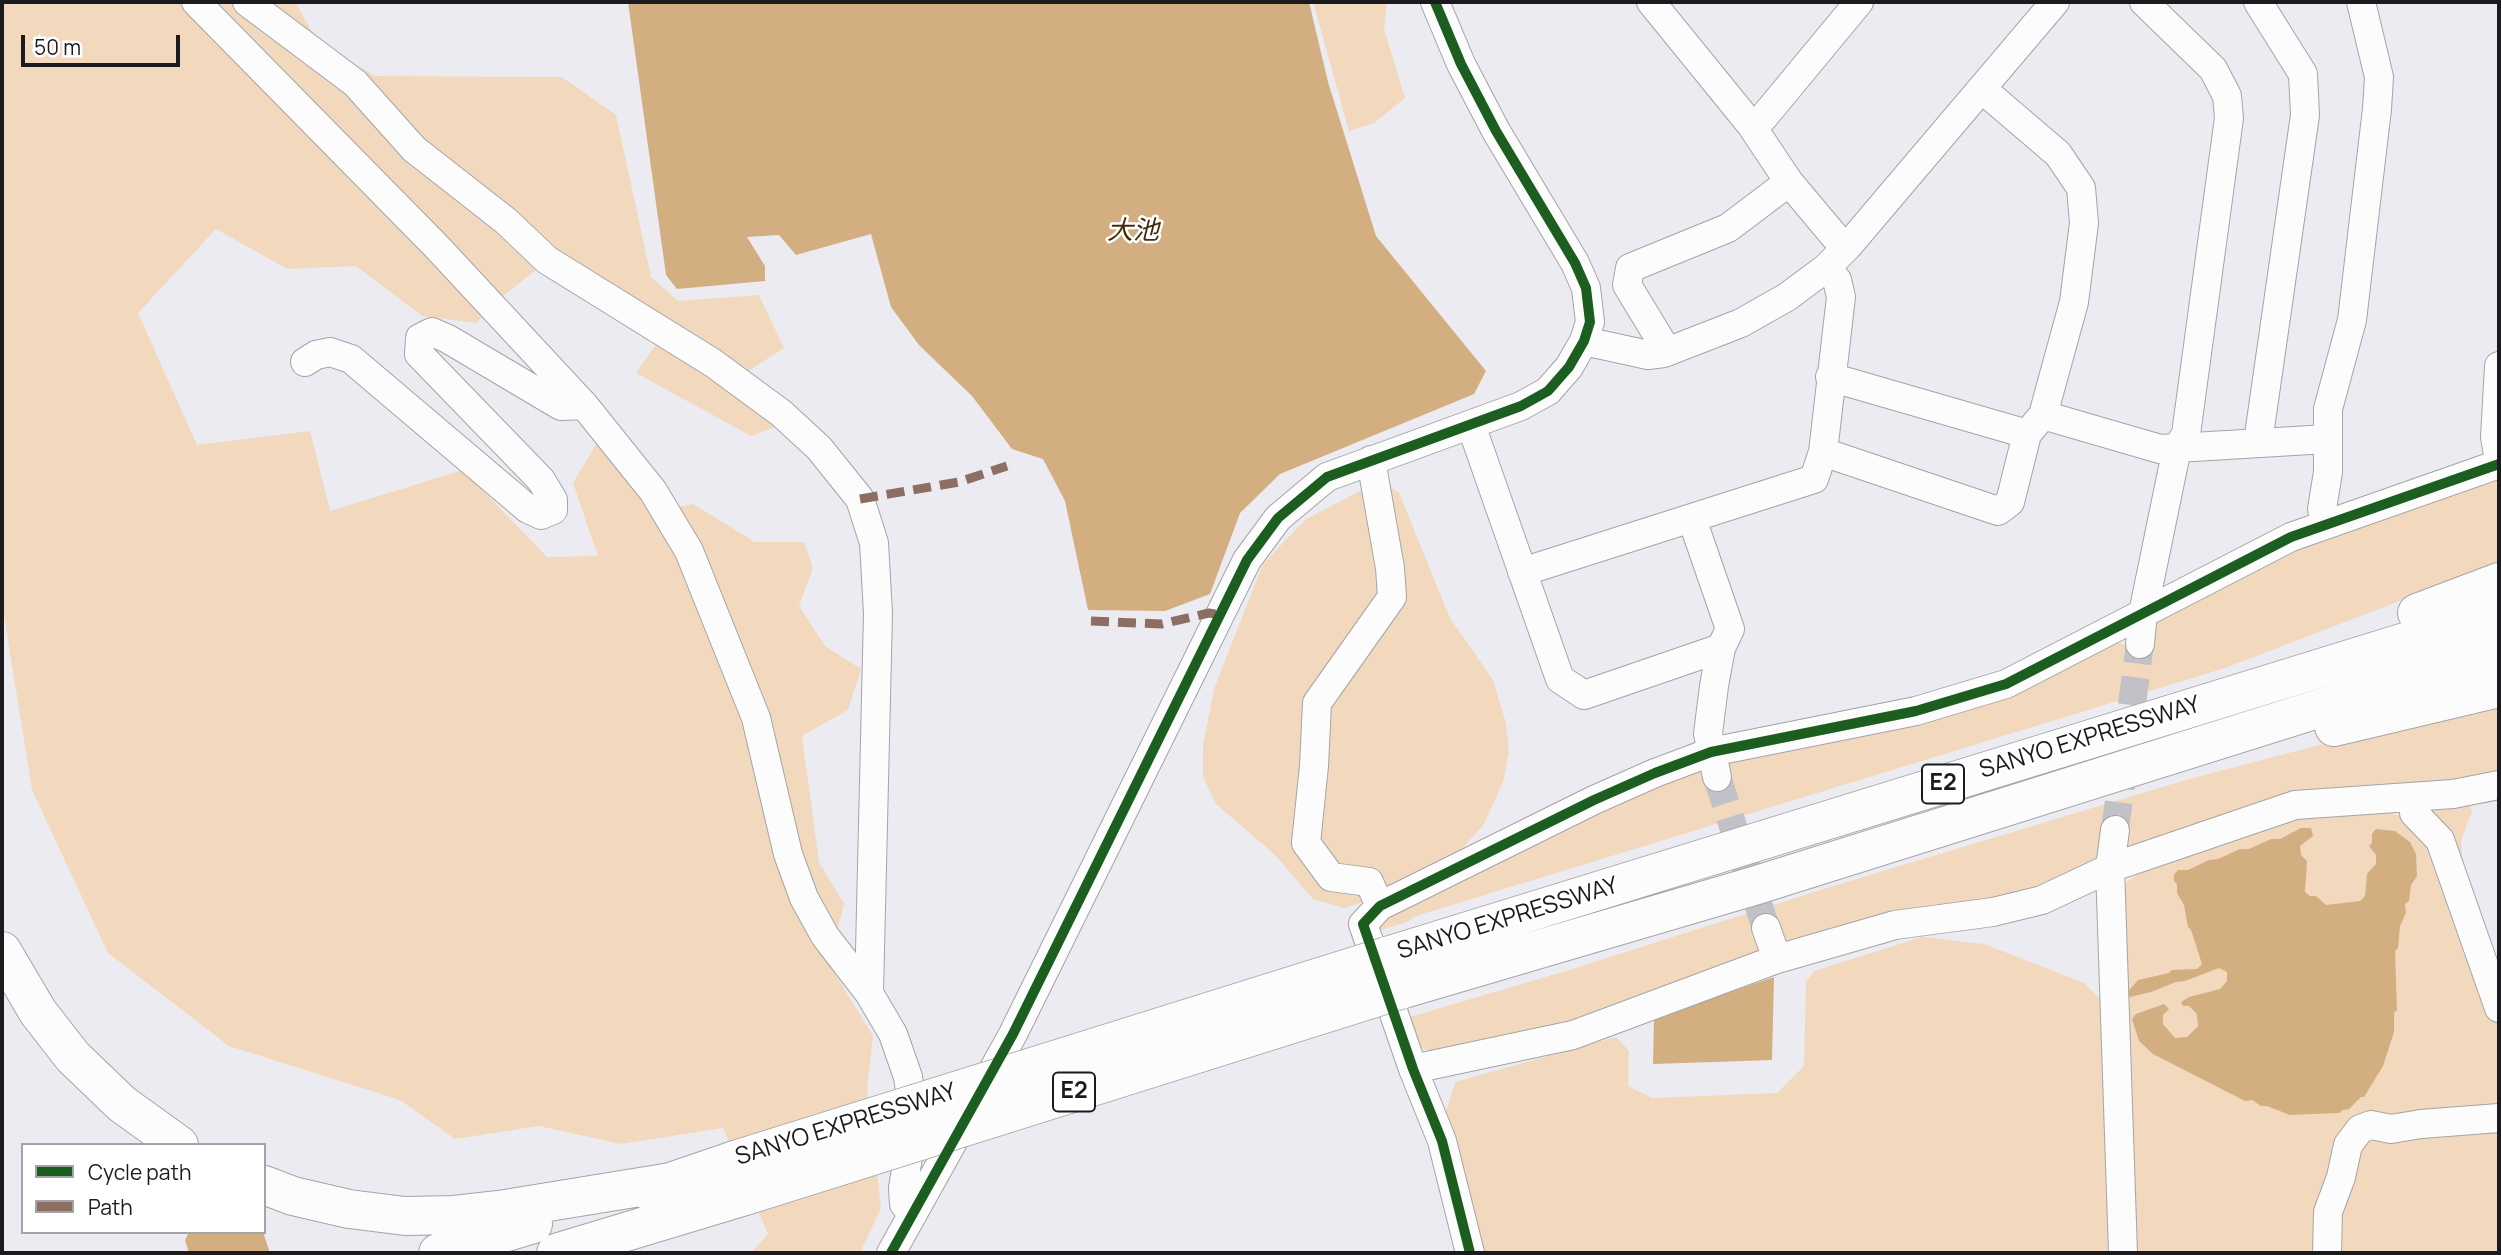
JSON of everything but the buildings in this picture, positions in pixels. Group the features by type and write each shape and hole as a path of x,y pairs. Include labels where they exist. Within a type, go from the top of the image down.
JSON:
{"highway":[{"path":"2088,739 2499,582"},
{"name":"SANYO EXPRESSWAY","path":"556,1253 580,1247 741,1177 1393,973 2088,739 2499,612"},
{"name":"SANYO EXPRESSWAY","path":"1393,973 1757,885 2499,652"},
{"path":"1757,885 2269,742 2499,688"},
{"path":"2,951 38,1012 73,1057 122,1104 176,1143"},
{"name":"SANYO EXPRESSWAY","path":"438,1253 671,1182 741,1177"},
{"path":"266,1186 293,1196 349,1209 405,1216 454,1215 499,1210 671,1182"}],"street":[{"path":"196,2 437,247 584,405 653,491 689,551 755,718 788,854 804,898 825,936 869,993 893,1034 908,1077 912,1133 903,1188 904,1204 912,1214"},
{"path":"247,2 355,83 414,149 506,221 547,260 713,363 781,413 819,448 860,499 873,542 878,612 869,993"},
{"path":"891,1253 1013,1034 1247,560 1278,518 1327,477 1521,406 1548,391 1569,367 1584,341 1590,322 1587,288 1461,64 1435,2"},
{"path":"1751,125 1763,118 1859,2"},
{"path":"1584,341 1648,355 1664,353 1741,323 1787,297 1826,268 1848,247 2055,2"},
{"path":"2258,2 2303,74 2305,115 2258,442"},
{"path":"2327,524 2322,509 2328,472 2328,409 2353,320 2377,109 2379,77 2361,2"},
{"path":"2140,644 2143,613 2177,448 2186,434 2229,118 2227,96 2213,69 2146,3"},
{"path":"1659,5 1751,125 1790,182 1836,238 1848,247"},
{"path":"1823,452 1998,511 2010,502 2074,302 2084,223 2081,188 2058,154 1982,89"},
{"path":"1664,353 1661,341 1627,285 1630,268 1728,229 1790,182"},
{"path":"1522,572 1814,479 1823,452 1841,297 1837,280 1826,268"},
{"path":"305,362 316,355 330,352 351,359 528,509 541,515 553,510 553,500 541,480 419,354 420,338 432,332 561,406 584,405"},
{"path":"1470,1253 1442,1141 1413,1069 1363,924 1380,906 1594,800 1655,773 1714,765 2006,684 2291,537 2499,462 2495,436 2499,366"},
{"path":"1830,377 2035,424 2160,449 2327,439"},
{"path":"1471,425 1560,679 1584,695 1721,648"},
{"path":"1371,460 1390,568 1392,597 1317,703 1306,843 1331,877 1369,882 1380,906"},
{"path":"1692,519 1730,629 1721,648 1708,734 1714,765"},
{"path":"1413,1069 1573,1035 1777,959 1895,925 1993,912 2042,901 2110,869 2295,805 2453,794 2499,785"},
{"path":"2413,797 2414,813 2440,840 2499,1008"},
{"path":"2115,830 2110,869 2123,1253"},
{"path":"1766,928 1777,959"},
{"path":"2327,1253 2328,1212 2341,1177 2348,1145 2360,1129 2371,1125 2392,1129 2499,1118"}],"shaded area":[{"path":"2,2 295,2 318,42 375,76 562,77 616,115 651,277 678,301 759,295 784,348 728,384 780,425 751,436 636,373 659,340 541,266 489,307 477,323 422,316 356,266 287,269 216,229 138,313 197,445 310,431 330,511 463,470 547,557 598,556 573,483 597,443 653,512 693,504 755,542 804,542 813,568 799,606 825,646 861,669 848,710 802,736 819,862 844,904 829,964 873,1036 867,1089 881,1208 860,1253 751,1253 768,1234 723,1128 621,1144 539,1126 455,1139 400,1100 229,1046 108,953 32,790 2,612"},
{"path":"1313,2 1387,2 1384,29 1405,98 1374,123 1349,131"},
{"path":"2499,472 2499,563 2225,668 1416,916 1405,923 1376,931 1377,919 1683,769 1722,764 2115,641 2125,645 2129,652 2154,630 2157,620 2313,538"},
{"path":"1374,484 1387,484 1399,493 1450,618 1493,680 1506,723 1509,752 1503,782 1484,824 1453,859 1401,890 1344,908 1313,899 1275,855 1216,804 1203,777 1203,746 1214,689 1263,564 1306,519"},
{"path":"2499,704 2499,773 2134,849 2124,840 2104,856 2033,892 1793,943 1762,942 1757,958 1592,1018 1431,1052 1415,1044 1403,1019 2182,781 2357,735"},
{"path":"2467,799 2472,811 2461,841 2464,881 2499,965 2499,1253 1453,1253 1459,1247 1467,1208 1460,1152 1444,1118 1455,1082 1616,1037 1629,1051 1628,1086 1652,1098 1777,1093 1804,1066 1806,982 1814,971 1922,937 1984,944 2084,983 2106,1005 2118,889 2147,867 2306,815 2358,808 2411,817 2429,806"}],"water":[{"name":"大池","path":"628,2 1309,2 1328,82 1376,236 1486,371 1474,394 1280,474 1240,513 1210,594 1165,611 1088,610 1065,501 1043,459 1012,449 972,396 919,345 891,307 871,234 796,255 779,235 747,237 765,266 765,281 677,289 666,275"},
{"path":"2301,828 2311,828 2313,836 2300,846 2301,855 2307,861 2305,892 2316,896 2326,905 2360,901 2365,896 2367,874 2376,864 2376,855 2369,846 2376,829 2395,831 2410,842 2416,854 2417,876 2411,885 2409,901 2405,904 2406,913 2400,926 2398,948 2395,951 2397,1010 2394,1013 2394,1032 2383,1066 2364,1097 2339,1113 2290,1115 2261,1106 2252,1100 2245,1101 2153,1054 2139,1041 2132,1019 2136,1014 2164,1004 2169,1009 2163,1015 2163,1024 2175,1038 2187,1037 2198,1026 2197,1014 2181,1002 2189,997 2220,989 2227,981 2227,972 2219,968 2151,992 2125,998 2138,980 2172,970 2197,969 2202,964 2188,927 2184,905 2177,893 2174,875 2178,870 2188,870 2240,849 2249,849 2271,839 2280,839"},
{"path":"1774,977 1772,1060 1653,1064 1654,1018"},
{"path":"188,1234 264,1234 270,1253 189,1253 185,1240"}],"tunnel":[{"path":"2115,830 2140,644"},
{"path":"1717,777 1766,928"}],"marked path":[{"path":"860,499 959,482 1007,466"},
{"path":"1091,621 1161,624 1209,613 1220,615"}],"cycle path":[{"path":"891,1253 1013,1034 1247,560 1278,518 1327,477 1521,406 1548,391 1569,367 1584,341 1590,322 1586,288 1575,263 1496,131 1461,64 1435,2"},
{"path":"1470,1253 1442,1141 1413,1069 1363,924 1380,906 1594,800 1711,752 1916,711 2006,684 2291,537 2499,464"}]}
